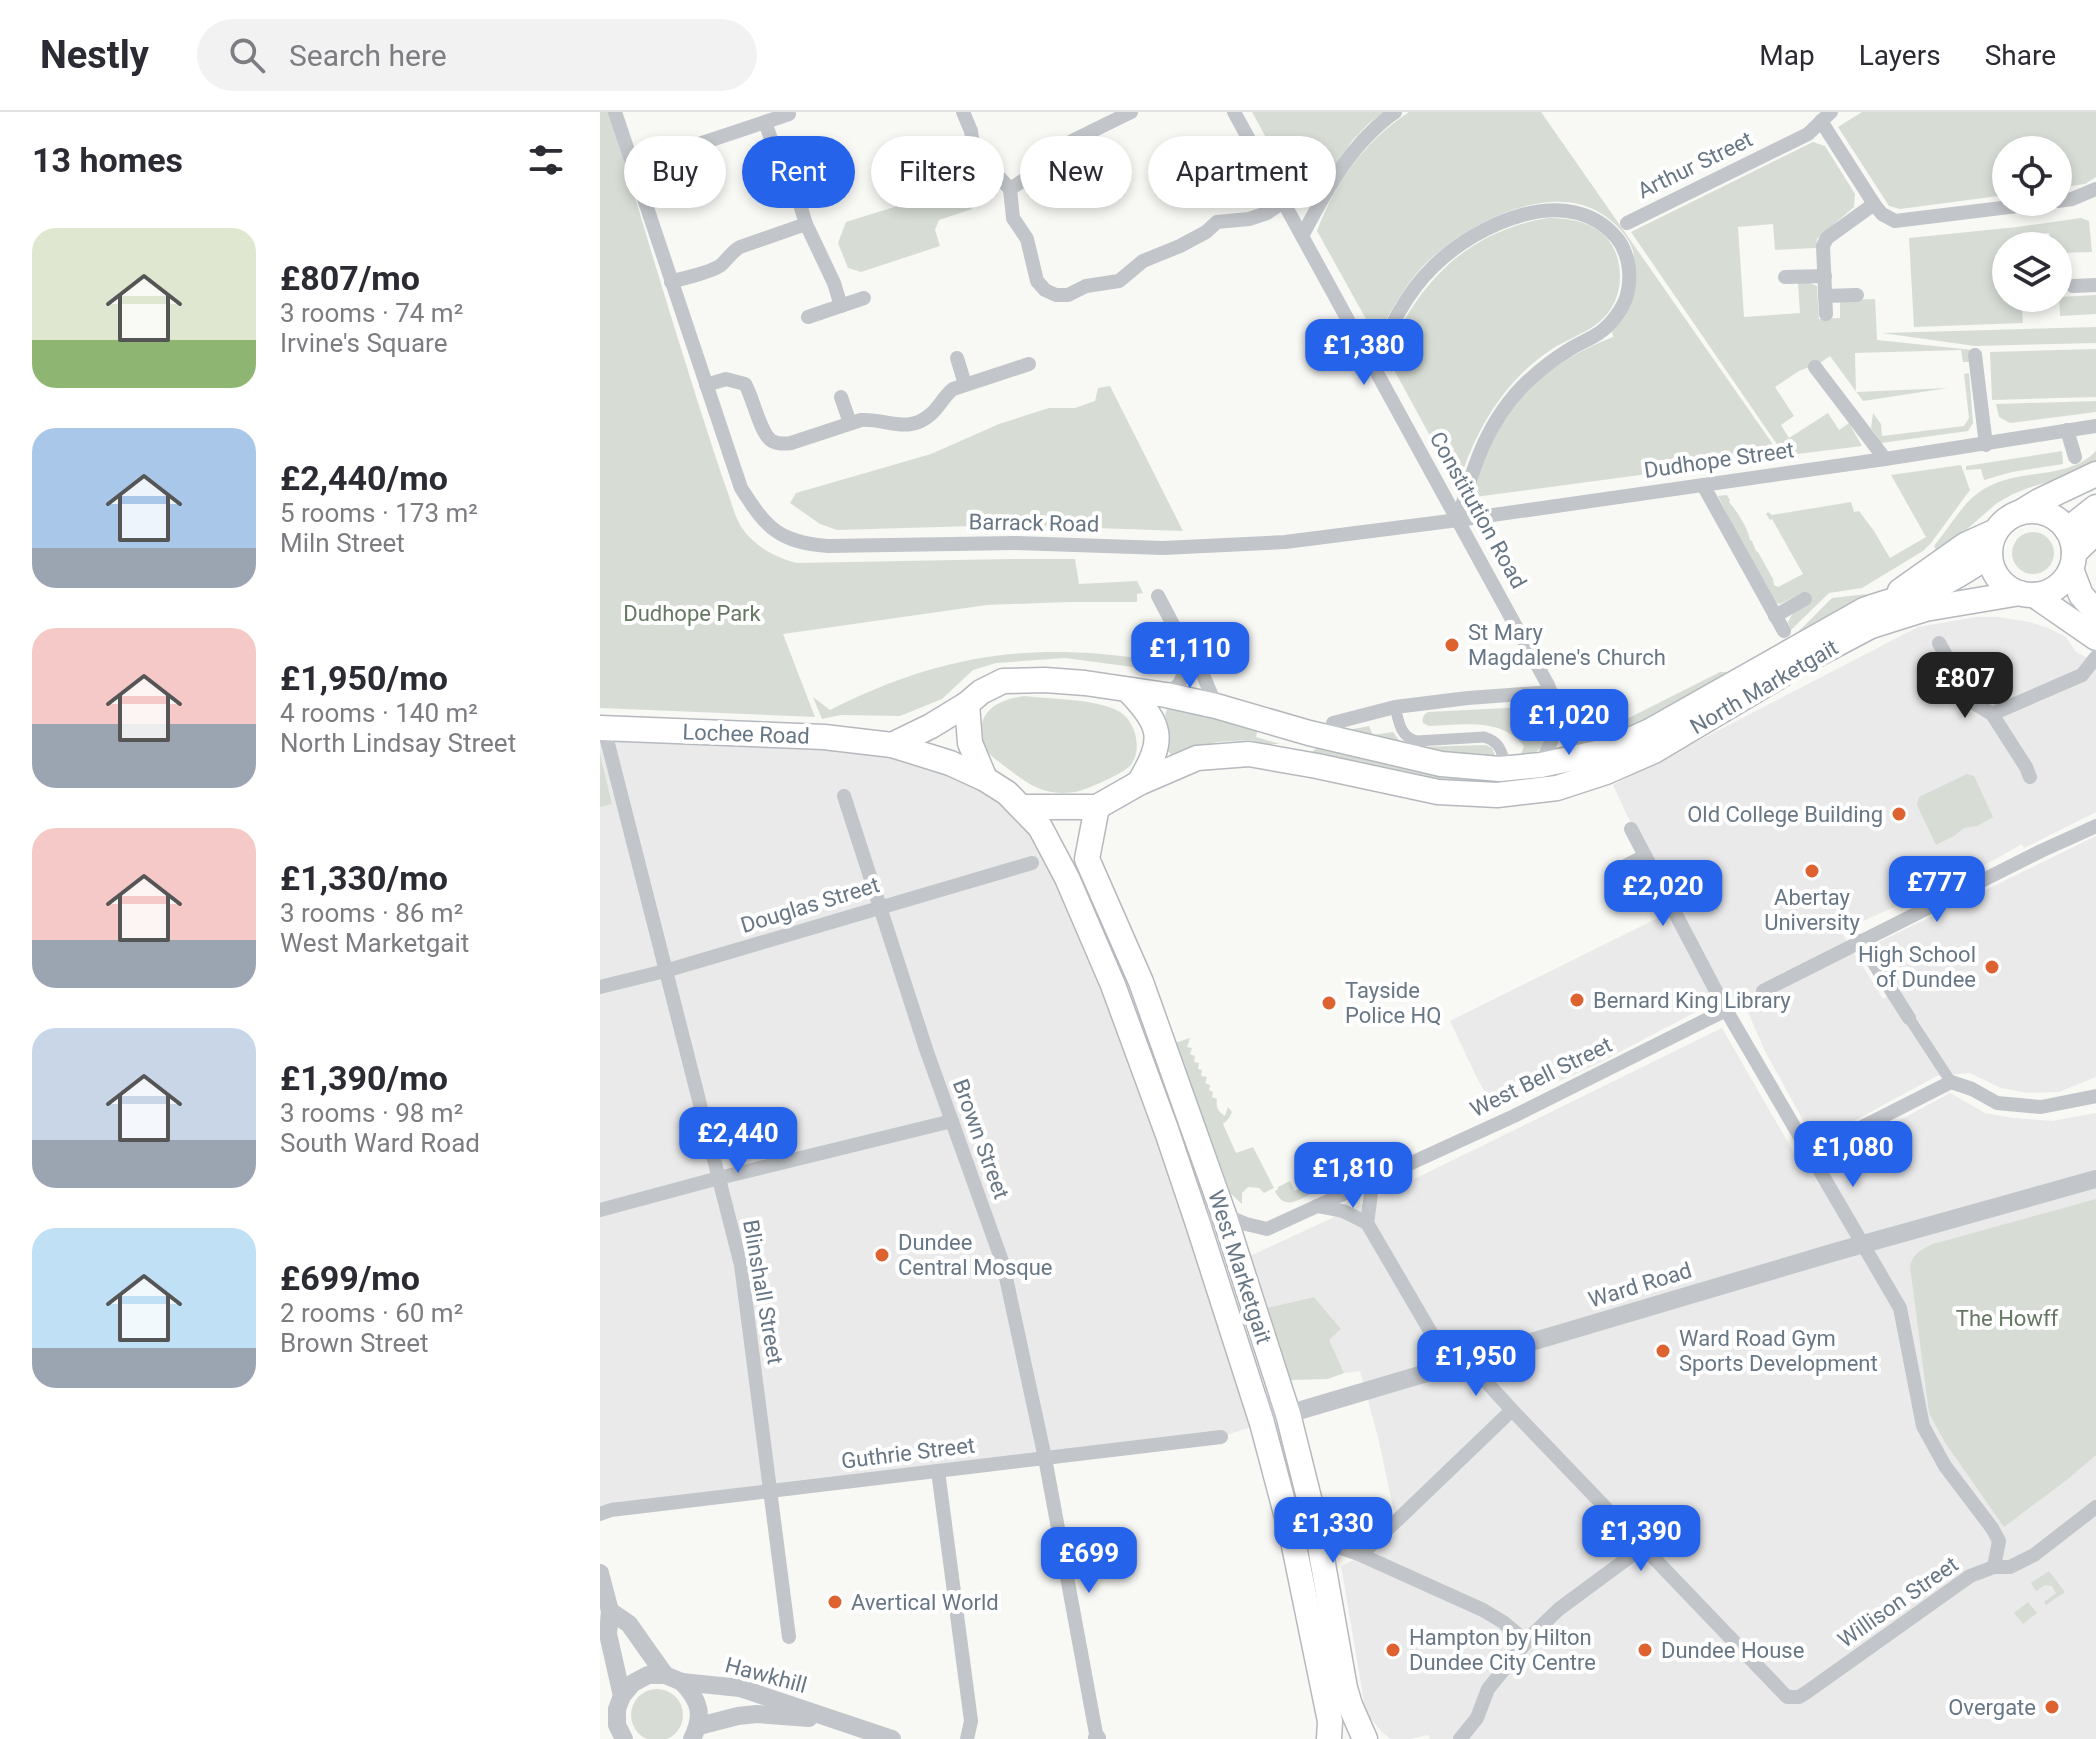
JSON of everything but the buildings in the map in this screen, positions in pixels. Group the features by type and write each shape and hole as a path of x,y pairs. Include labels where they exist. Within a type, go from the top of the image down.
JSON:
{"main road":[{"path":"2096,474 2039,501 2004,522 1993,543 1992,567 2008,587 2027,594 2096,638"},
{"path":"2027,594 2047,593 2058,587 2071,551 2096,507"},
{"path":"2019,513 2045,513 2062,523 2084,600 2096,612"},
{"path":"2071,551 2096,532"},
{"name":"North Marketgait","path":"1128,690 1216,706 1309,733 1441,764 1500,769 1541,765 1606,751 1650,731 1847,620 1962,573 1993,543"},
{"name":"North Marketgait","path":"1139,783 1197,758 1249,754 1438,792 1497,795 1557,788 1606,772 1654,751 1806,660 1871,626 1925,609 2027,594"},
{"path":"892,745 931,726 1003,681 1045,680 1128,690 1150,713 1157,732 1154,758 1139,783 1097,807 1022,807 985,779 970,743 967,704"},
{"name":"Lochee Road","path":"602,728 824,737 892,745 950,763 985,779"},
{"name":"West Marketgait","path":"1022,807 1040,827 1056,855 1095,942 1167,1132 1198,1224 1252,1392 1295,1549 1330,1730"},
{"name":"West Marketgait","path":"1097,807 1087,859 1141,982 1224,1215 1288,1414 1318,1540 1345,1688 1365,1739"}],"street":[{"name":"Barrack Road","path":"615,112 741,488 767,526 785,538 828,546 1015,543 1197,548 1285,542 1458,520"},
{"path":"963,112 971,131 974,150 1010,189 1013,218 1027,239 1037,281 1045,290 1056,295 1068,295 1086,286 1119,281 1143,261 1180,246 1206,232 1217,222 1249,219 1274,208"},
{"path":"1010,189 1030,176 1040,159 1131,112"},
{"name":"Constitution Road","path":"1234,112 1247,136"},
{"path":"1302,236 1331,183 1362,140 1395,112"},
{"path":"723,136 789,114"},
{"path":"1826,117 1882,214 1895,221 1992,209"},
{"name":"Arthur Street","path":"1627,223 1808,134 1826,117"},
{"path":"765,122 780,164 794,185 806,224 834,283 841,306"},
{"path":"2072,199 2095,196"},
{"path":"1826,314 1823,246 1827,238 1874,204"},
{"name":"Constitution Road","path":"1286,208 1551,692 1560,721"},
{"path":"1373,365 1398,312 1432,268 1482,231 1532,212 1564,210 1594,218 1621,243 1628,261 1630,279 1620,311 1601,332 1567,351 1528,381 1493,424 1473,467 1458,520"},
{"path":"671,282 718,268 731,252 740,247 806,224"},
{"path":"1785,277 1825,276"},
{"path":"2073,286 2096,285"},
{"path":"1825,296 1857,295"},
{"path":"808,317 864,298"},
{"path":"1975,355 1986,445"},
{"path":"957,358 965,384"},
{"path":"706,385 726,379 745,384 764,433 770,440 781,444 870,419 896,425 922,420 953,389 1029,364"},
{"path":"1815,367 1885,459"},
{"path":"841,397 850,423"},
{"name":"Dudhope Street","path":"1458,520 1986,445 2096,426"},
{"path":"2067,430 2075,457"},
{"path":"1703,485 1784,631"},
{"path":"1158,596 1191,659 1201,670 1216,706"},
{"path":"1775,616 1805,599"},
{"path":"1957,643 1940,646 1972,702 1992,714 2030,777"},
{"path":"1992,714 2082,675 2096,657"},
{"path":"1166,695 1179,684 1191,659"},
{"path":"1333,723 1395,707 1551,692"},
{"path":"1395,707 1402,732 1408,739 1484,737 1499,746 1504,759"},
{"path":"1541,765 1560,721 1576,740 1606,751"},
{"name":"Blinshall Street","path":"602,728 741,1265 789,1637"},
{"name":"Brown Street","path":"844,796 926,1049 1003,1264 1045,1458 1097,1739"},
{"path":"1763,991 2041,851 2096,827"},
{"path":"1631,829 1726,1010 1900,1308 1923,1426 1945,1466 1999,1541 1994,1567"},
{"path":"1627,865 1645,856"},
{"name":"Douglas Street","path":"600,987 665,971 1032,863"},
{"path":"1860,941 1951,1082 1997,1103 2041,1107 2096,1096"},
{"name":"West Bell Street","path":"1224,1215 1267,1229 1514,1116 1726,1010"},
{"path":"1809,1154 1951,1082"},
{"path":"600,1210 952,1121"},
{"path":"1367,1223 1373,1179"},
{"name":"Ward Road","path":"1288,1414 2096,1179"},
{"path":"1317,1206 1343,1211 1367,1223 1433,1336 1468,1362 1643,1547 1559,1609 1529,1638 1488,1689 1477,1718 1460,1739"},
{"path":"1198,1224 1224,1215"},
{"path":"1420,1376 1429,1361 1433,1336"},
{"path":"1252,1392 1266,1408 1288,1414"},
{"path":"1361,1555 1512,1410"},
{"name":"Guthrie Street","path":"600,1514 611,1510 1221,1437"},
{"path":"938,1471 971,1721 967,1739"},
{"name":"Willison Street","path":"1643,1547 1781,1692 1793,1698 1807,1692 1970,1576 1994,1567 2010,1567 2034,1555 2096,1507"},
{"path":"1318,1540 1361,1555 1483,1610 1529,1638"},
{"path":"600,1573 610,1611 608,1634 613,1706 624,1739"},
{"path":"610,1611 629,1624 673,1678"},
{"name":"Hawkhill","path":"613,1706 633,1683 648,1675 740,1688 892,1739"},
{"name":"Hawkhill","path":"673,1678 693,1694 699,1709 695,1732"},
{"name":"Hawkhill","path":"695,1732 738,1716 757,1714 836,1720"}],"shaded area":[{"name":"Abertay University","path":"1976,617 2030,622 2050,629 2066,637 2076,652 2096,662 2096,812 1841,931 1883,999 1901,989 1873,945 2096,836 2096,1077 2059,1092 2028,1093 2001,1088 1970,1073 1937,1076 1815,1142 1765,1051 1747,1010 1730,994 1595,1065 1495,1110 1450,1021 1672,911 1613,785 1918,627"},
{"path":"600,736 833,740 985,779 1056,855 1262,1423 1221,1437 600,1514"},
{"path":"1722,1028 1806,1174 1950,1093 1985,1113 2013,1118 2052,1121 2096,1113 2096,1739 1430,1739 1428,1735 1391,1739 1366,1713 1341,1566 1379,1548 1402,1526 1393,1507 1360,1371 1344,1373 1328,1340 1341,1329 1314,1297 1267,1308 1250,1256 1386,1193"}],"green space":[{"name":"Dudhope Park","path":"600,112 610,112 624,159 624,208 639,208 737,520 759,546 797,563 1075,559 1079,584 1137,581 1143,593 1137,594 1137,602 987,605 783,634 815,717 600,708"},
{"path":"1252,112 1384,112 1352,141 1336,165 1336,136 1265,136"},
{"path":"1409,112 1541,112 1772,443 1771,455 1768,458 1475,497 1475,482 1495,434 1521,398 1571,357 1613,337 1612,331 1634,254 1629,241 1615,224 1583,205 1559,202 1534,204 1508,211 1483,222 1440,251 1411,280 1382,327 1378,330 1371,328 1317,231 1327,208 1336,208 1336,191 1353,164"},
{"path":"1862,112 2096,112 2096,177 2085,184 2072,186 2072,136 1992,136 1992,197 1900,209 1889,206 1838,127"},
{"path":"1813,142 1825,146 1855,194 1854,207 1817,239 1816,248 1775,250 1773,224 1738,227 1744,317 1800,313 1798,283 1810,283 1817,286 1819,319 1840,318 1840,300 1875,299 1877,340 1973,350 1974,362 1963,362 1961,350 1855,353 1856,391 1830,356 1799,371 1775,387 1794,416 1781,425 1789,438 1828,413 1839,430 1849,423 1862,446 1789,455 1783,453 1631,232"},
{"path":"891,208 972,209 939,220 935,230 940,246 861,272 848,268 838,243 846,222"},
{"path":"1548,218 1588,225 1607,238 1618,261 1620,280 1616,298 1597,324 1549,351 1517,378 1481,429 1458,487 1387,357 1413,306 1448,265 1469,248 1493,235"},
{"path":"2081,218 2089,221 2092,252 2072,253 2072,232 1992,232 1992,312 2022,312 2023,323 1914,327 1909,238"},
{"path":"2096,295 2096,314 2060,316 2060,312 2072,312 2072,296"},
{"path":"2096,327 2096,343 1975,346 1882,333"},
{"path":"2096,349 2096,397 1992,400 1990,352"},
{"path":"1969,373 1973,423 1968,431 1881,443 1871,428 1873,413 1881,424 1882,436 1964,426 1969,418 1964,374"},
{"path":"1110,386 1183,531 1008,525 837,530 820,524 790,503 796,493 931,454 999,424 1049,408 1075,408 1095,401 1098,388"},
{"path":"1948,388 1863,401 1856,392"},
{"path":"2096,401 2096,412 2010,423 1999,417 1996,404"},
{"path":"2062,451 2063,464 1984,480 1981,469 1966,470 1966,466"},
{"path":"2096,451 2096,463 2013,494 1997,503 1958,537 1936,550 1934,546 1957,515 1984,489 2013,478 2071,466"},
{"path":"1961,465 1970,490 1923,551 1862,588 1829,593 1791,630 1788,622 1803,593 1780,604 1772,602 1718,496 1727,495 1774,585 1778,587 1803,574 1772,519 1766,514 1768,512 1772,515 1851,502 1854,512 1859,511 1890,558 1926,537 1891,475"},
{"path":"2033,532 2048,538 2054,553 2048,568 2033,574 2018,568 2012,553 2018,538"},
{"path":"1867,594 1793,637 1832,598"},
{"path":"1142,638 1164,643 1175,658 1173,668 1163,671 1065,658 996,663 973,670 942,699 900,716 841,715 822,719 813,697 830,710 906,677 980,658 1017,653 1096,653 1138,658"},
{"path":"1720,672 1734,672 1614,738 1598,740 1595,735"},
{"path":"1024,696 1087,702 1120,712 1134,730 1137,745 1134,760 1120,773 1075,792 1053,792 1028,783 985,749 981,734 982,723 990,710 1001,702"},
{"path":"1172,707 1258,728 1256,737 1280,744 1251,740 1217,742 1172,756 1168,751 1170,734 1165,715 1167,709"},
{"path":"1527,707 1530,717 1544,727 1539,738 1546,744 1528,758 1518,761 1524,746 1504,730 1480,725 1429,726 1423,723 1424,715 1428,712"},
{"path":"1369,726 1373,735 1393,732 1401,743 1414,747 1486,745 1492,748 1497,761 1466,762 1343,731"},
{"path":"1320,745 1426,773 1493,781 1494,786 1439,782 1312,752"},
{"path":"600,754 612,804 600,807"},
{"path":"1967,774 1974,776 1993,817 1977,826 1964,828 1936,845 1917,805 1919,797"},
{"path":"1190,1038 1187,1047 1192,1048 1190,1054 1195,1056 1194,1062 1199,1063 1201,1076 1207,1077 1205,1083 1210,1085 1212,1097 1217,1099 1219,1111 1225,1116 1228,1107 1232,1112 1223,1124 1236,1153 1253,1147 1274,1188 1264,1193 1259,1188 1248,1187 1242,1193 1242,1204 1231,1194 1175,1043"},
{"path":"1290,1181 1295,1191 1309,1184 1313,1193 1297,1201 1283,1201 1275,1191"},
{"name":"The Howff","path":"2096,1199 2096,1455 2004,1527 1944,1441 1929,1413 1911,1262 1933,1244"},
{"path":"1314,1297 1341,1329 1329,1340 1344,1373 1328,1379 1291,1380 1267,1308"},
{"path":"2049,1571 2065,1592 2046,1605 2044,1602 2056,1593 2052,1586 2045,1585 2036,1591 2031,1583"},
{"path":"2028,1602 2037,1613 2023,1624 2014,1613"},
{"path":"647,1691 667,1691 676,1696 681,1705 681,1725 676,1734 667,1739 647,1739 638,1734 633,1725 633,1705 638,1696"}],"place":[{"name":"St Mary Magdalene's Church","path":"1452,645"},
{"name":"Old College Building","path":"1899,814"},
{"name":"Abertay University","path":"1812,871"},
{"name":"High School of Dundee","path":"1992,967"},
{"name":"Bernard King Library","path":"1577,1000"},
{"name":"Tayside Police HQ","path":"1329,1003"},
{"name":"Dundee Central Mosque","path":"882,1255"},
{"name":"Ward Road Gym Sports Development","path":"1663,1351"},
{"name":"Avertical World","path":"835,1602"},
{"name":"Hampton by Hilton Dundee City Centre","path":"1393,1650"},
{"name":"Dundee House","path":"1645,1650"},
{"name":"Overgate","path":"2052,1707"}]}
